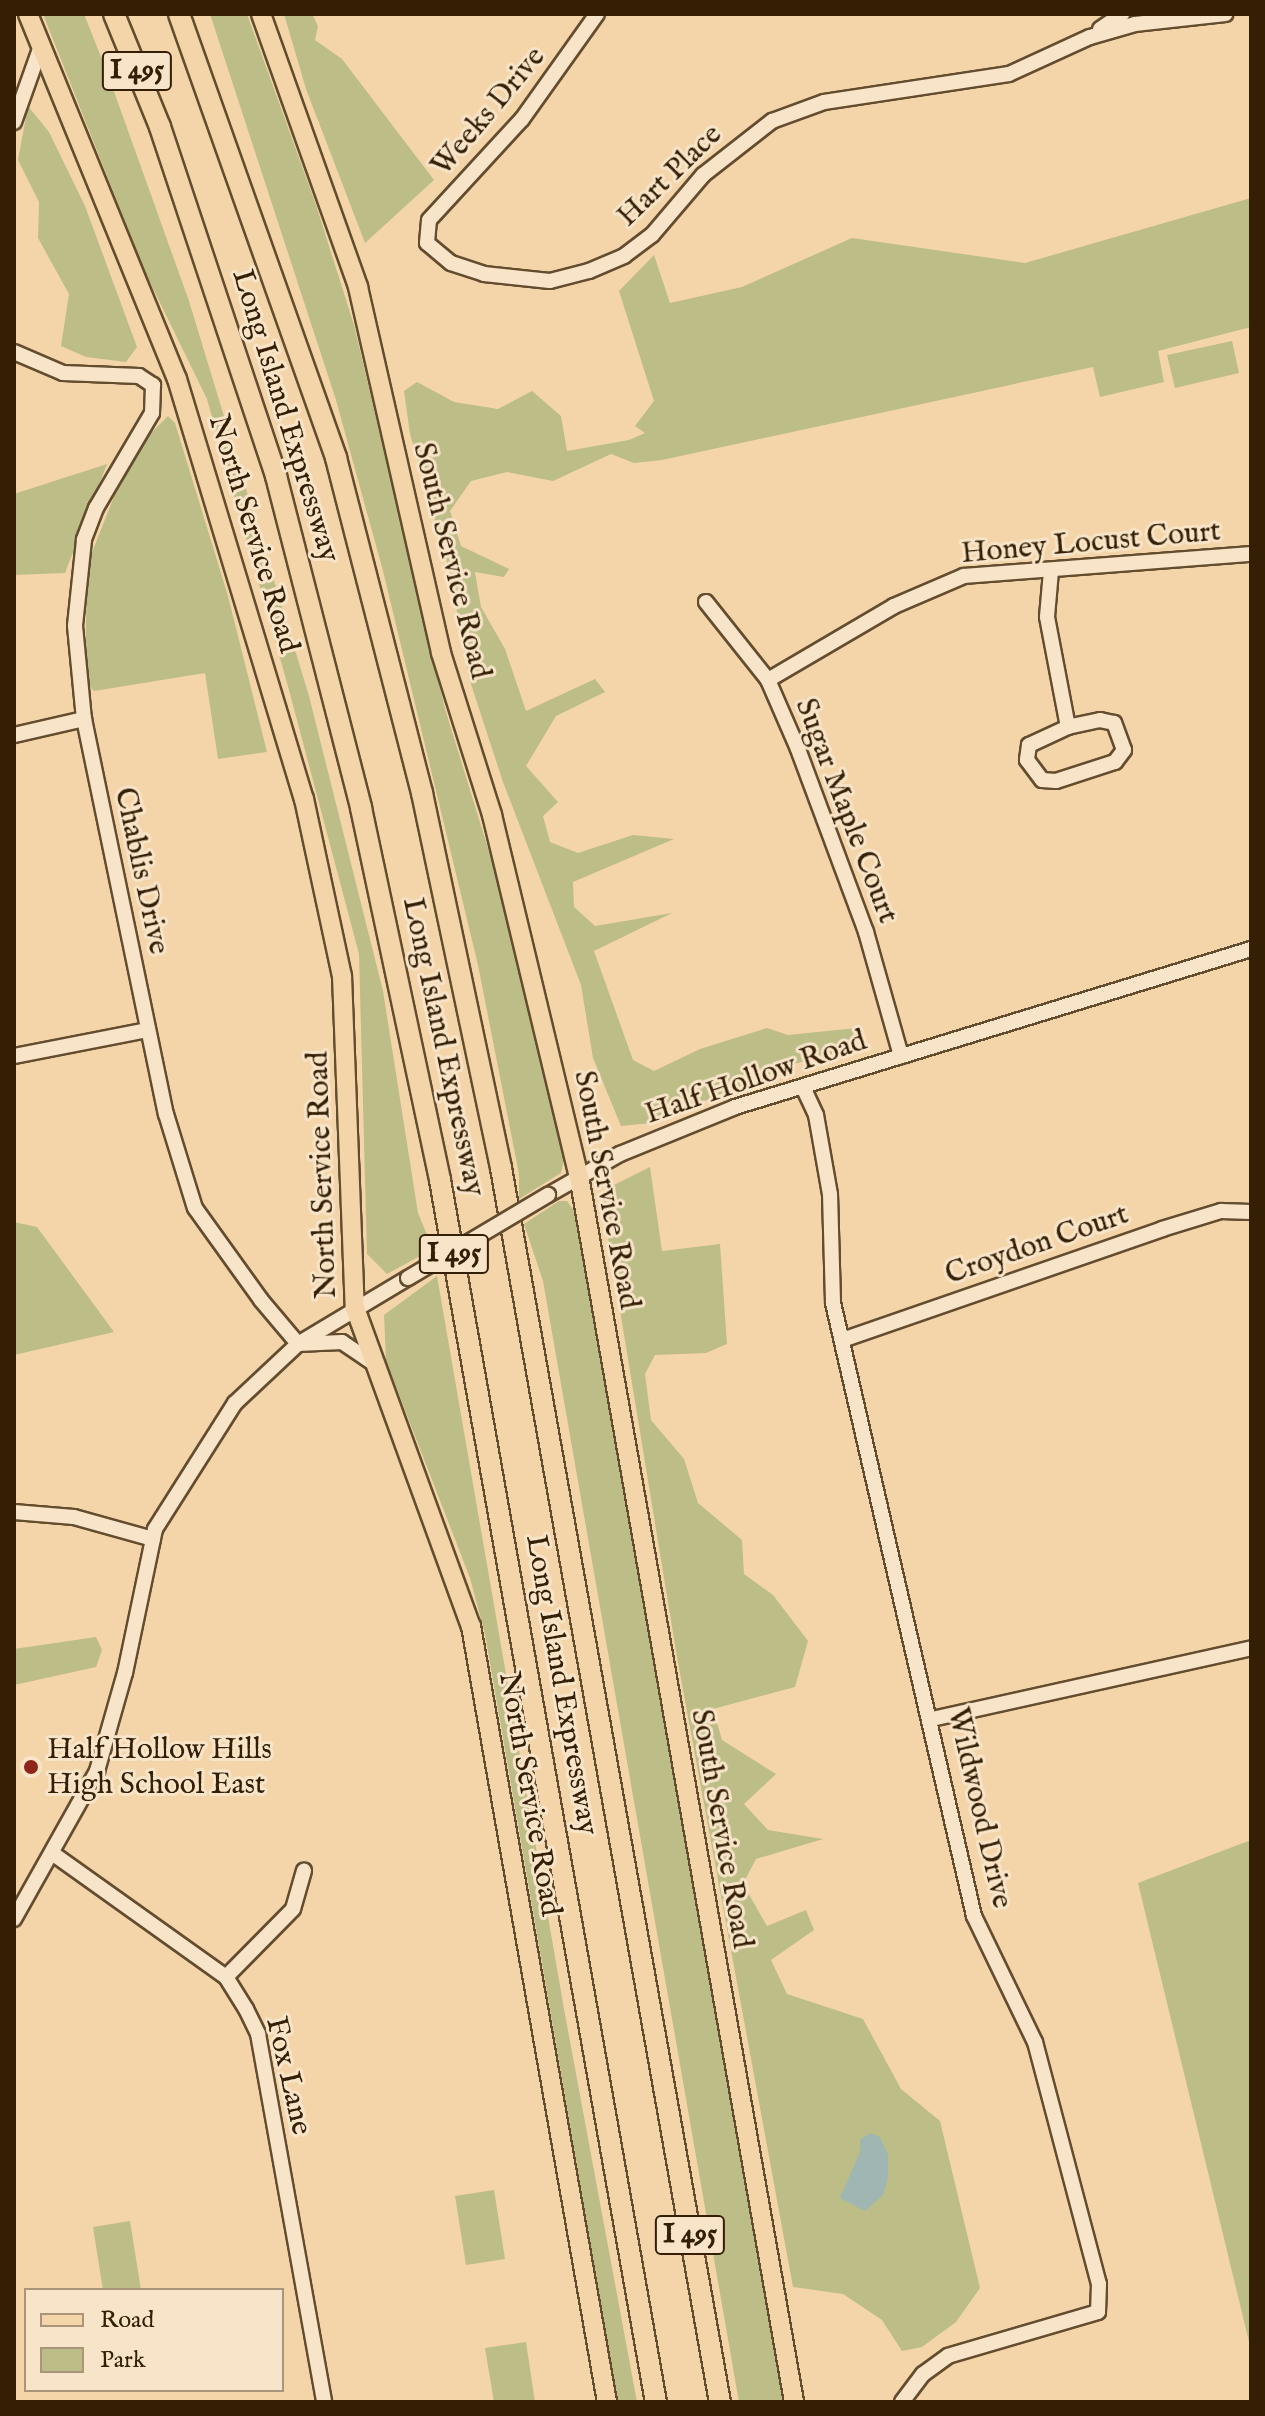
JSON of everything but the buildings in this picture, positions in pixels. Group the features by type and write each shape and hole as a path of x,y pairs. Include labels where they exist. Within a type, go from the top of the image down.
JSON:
{"highway":[{"path":"104,14 160,127"},
{"name":"Long Island Expressway","path":"114,14 160,127 276,476 400,980 473,1362 656,2402"},
{"name":"Long Island Expressway","path":"181,14 336,458 428,822 501,1168 720,2402"}],"main road":[{"name":"North Service Road","path":"28,14 177,379 304,799 342,976 355,1308 471,1626 607,2402"},
{"name":"South Service Road","path":"261,14 358,287 441,653 492,815 579,1176 794,2402"}],"street":[{"name":"Weeks Drive","path":"427,243 429,220 522,119 597,14"},
{"name":"Hart Place","path":"1090,37 1122,14"},
{"name":"Hart Place","path":"427,243 451,263 484,274 550,281 589,271 624,256 652,235 703,175 772,121 824,102 1009,74 1090,37 1135,24 1225,14"},
{"path":"14,122 41,46"},
{"name":"Chablis Drive","path":"14,352 63,373 139,376 153,385 152,413 96,508 84,540 75,626 84,719 178,1163 195,1208 223,1252 298,1344"},
{"name":"Honey Locust Court","path":"768,680 934,587 964,576 1251,554"},
{"path":"1051,571 1047,617 1068,727"},
{"name":"Sugar Maple Court","path":"706,602 768,680 857,907 901,1056"},
{"path":"14,735 84,719"},
{"path":"1100,720 1114,723 1124,750 1115,762 1056,781 1042,780 1027,760 1029,745 1068,727 1100,720"},
{"name":"Half Hollow Road","path":"14,1919 97,1771 125,1673 153,1539 235,1403 298,1344 579,1176 735,1107 1251,949"},
{"path":"14,1056 148,1030"},
{"name":"Wildwood Drive","path":"803,1087 816,1115 830,1194 833,1303 932,1719 974,1916 1035,2042 1099,2284 1098,2312 948,2356 923,2374 902,2402"},
{"name":"Croydon Court","path":"842,1340 1162,1229 1221,1211 1251,1212"},
{"path":"298,1344 342,1342 376,1365"},
{"path":"14,1512 74,1517 153,1539"},
{"path":"932,1719 1251,1648"},
{"name":"Fox Lane","path":"52,1853 226,1977 258,2034 324,2402"},
{"path":"226,1977 293,1909 304,1871"}],"green space":[{"path":"43,14 84,14 107,72 189,301 309,696 383,991 418,1213 433,1249 387,1274 367,1254 359,954 289,690 207,399 145,272"},
{"path":"210,14 247,14 316,205 354,325 445,709 524,965 564,1159 561,1173 519,1199 519,1174 478,965 383,571 336,400"},
{"path":"284,14 312,14 318,26 315,40 342,59 434,180 365,243 306,89"},
{"path":"28,106 49,132 85,206 137,347 126,362 86,357 61,346 69,294 38,238 39,202 18,160"},
{"path":"1251,198 1251,327 1158,351 1164,382 1100,397 1093,367 662,460 634,463 611,454 553,481 507,472 471,481 450,511 461,546 509,569 504,577 475,572 481,607 505,649 526,711 595,679 605,692 556,716 526,766 558,802 543,816 550,842 578,853 633,835 674,839 573,882 574,907 595,926 672,913 594,951 633,1060 654,1071 700,1049 767,1028 788,1035 857,1028 843,1051 794,1064 651,1123 621,1126 593,1058 581,985 503,782 469,678 450,573 410,434 404,391 417,382 454,402 498,409 532,391 561,416 567,451 629,440 645,433 635,426 654,401 619,291 654,255 670,303 742,287 852,238 1025,263"},
{"path":"1232,341 1239,373 1175,388 1167,355"},
{"path":"168,416 175,423 228,596 267,752 218,759 205,673 94,691 85,682 87,565 115,494 151,433"},
{"path":"107,464 65,573 14,575 14,494"},
{"path":"650,1167 662,1251 720,1244 727,1344 706,1353 655,1355 645,1374 651,1420 684,1459 698,1503 742,1540 744,1574 773,1595 808,1641 795,1687 713,1709 722,1740 776,1774 744,1804 768,1830 823,1839 756,1859 743,1884 767,1926 806,1910 814,1930 771,1960 787,1994 863,2019 901,2089 940,2121 980,2288 956,2322 922,2347 902,2351 882,2320 843,2294 793,2287 677,1657 603,1207 604,1190"},
{"path":"559,1201 567,1201 574,1211 783,2402 739,2402 543,1281 524,1224"},
{"path":"14,1222 37,1227 114,1332 14,1355"},
{"path":"437,1276 564,2009 637,2402 618,2402 485,1634 470,1578 386,1361 384,1315"},
{"path":"96,1637 102,1650 96,1667 14,1685 14,1649"},
{"path":"1251,1840 1251,2350 1138,1883"},
{"path":"494,2190 505,2259 466,2265 455,2196"},
{"path":"130,2221 141,2288 103,2288 93,2227"},
{"path":"526,2342 535,2402 494,2402 485,2348"}],"water":[{"path":"870,2133 880,2137 888,2155 888,2178 883,2195 865,2211 840,2198 860,2152 860,2140"}],"place":[{"name":"Half Hollow Hills High School East","path":"31,1767"}]}
